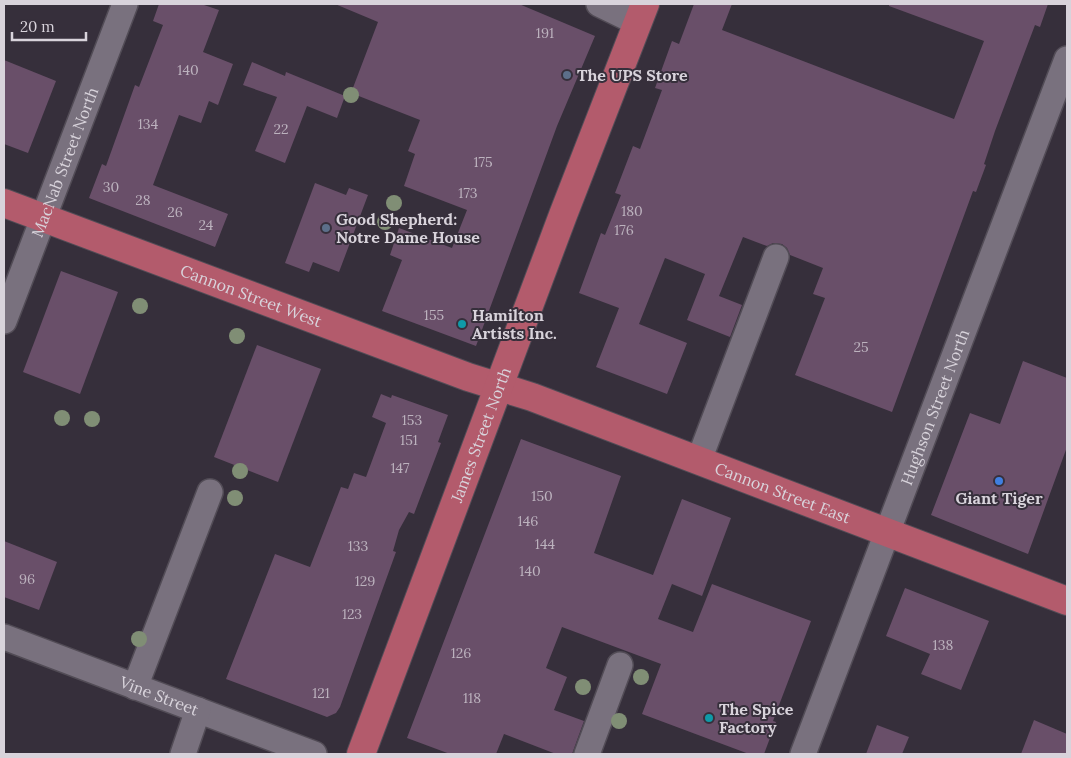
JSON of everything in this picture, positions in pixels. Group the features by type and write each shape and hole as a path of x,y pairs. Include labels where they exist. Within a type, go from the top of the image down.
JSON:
{"main road":[{"name":"James Street North","path":"361,754 642,13"},
{"name":"Cannon Street West","path":"4,203 499,386"},
{"name":"Cannon Street East","path":"499,386 532,396 1067,601"}],"street":[{"name":"MacNab Street North","path":"4,321 42,217 125,4"},
{"path":"599,4 642,13"},
{"name":"Hughson Street North","path":"802,754 1067,59"},
{"path":"699,460 776,257"},
{"path":"135,687 210,492"},
{"name":"Vine Street","path":"4,637 314,754"},
{"path":"588,754 620,665"},
{"path":"183,754 198,710"}],"building":[{"path":"159,4 201,4 219,10 203,52 233,64 218,105 209,101 201,123 179,115 153,185 228,214 215,247 89,198 102,164 106,166 135,85 139,87 163,25 153,21"},
{"path":"335,4 519,4 595,36 557,126 476,346 382,311 402,260 390,255 399,228 452,248 467,210 404,186 415,154 408,151 420,120 351,93 378,22"},
{"path":"694,4 732,4 722,30 954,119 984,41 889,6 889,4 1048,4 1040,27 1035,25 995,131 984,164 986,165 976,192 973,191 892,412 795,375 825,298 813,294 823,268 790,255 787,248 782,244 773,243 767,246 743,237 719,296 742,305 730,337 687,320 705,274 665,258 639,324 687,343 667,394 596,367 619,308 579,293 601,233 605,235 621,195 615,193 633,146 640,149 662,90 655,88 672,41 679,44"},
{"path":"4,60 56,81 28,153 4,144"},
{"path":"252,62 285,76 286,72 345,96 337,118 307,106 285,163 255,151 277,97 243,85"},
{"name":"Good Shepherd: Notre Dame House","path":"315,183 346,195 349,188 368,195 339,272 313,262 309,272 285,263"},
{"path":"61,271 118,292 80,394 23,372"},
{"path":"257,345 321,369 278,482 214,457"},
{"name":"Giant Tiger","path":"1023,361 1067,378 1067,447 1028,554 931,515 970,413 1000,424"},
{"path":"381,394 391,398 392,395 448,415 438,442 441,443 414,514 409,512 399,530 393,551 396,552 340,707 336,713 327,717 226,679 275,554 310,567 341,487 348,489 354,473 366,477 386,423 372,417"},
{"path":"521,439 621,476 594,553 653,575 682,499 731,518 702,596 672,584 658,619 693,632 712,584 811,621 773,721 776,722 764,754 749,754 642,714 661,664 562,627 546,668 567,677 554,710 584,721 572,754 556,754 504,734 496,754 450,754 407,738"},
{"path":"4,541 57,562 39,610 4,597"},
{"path":"905,588 989,621 961,690 921,674 930,654 886,636"},
{"path":"1034,720 1067,734 1067,754 1021,754"},
{"path":"877,725 909,737 902,754 866,754"}],"place":[{"name":"The UPS Store","path":"567,75"},
{"name":"Good Shepherd: Notre Dame House","path":"326,228"},
{"name":"Hamilton Artists Inc.","path":"462,324"},
{"name":"Giant Tiger","path":"999,481"},
{"name":"The Spice Factory","path":"709,718"}]}
